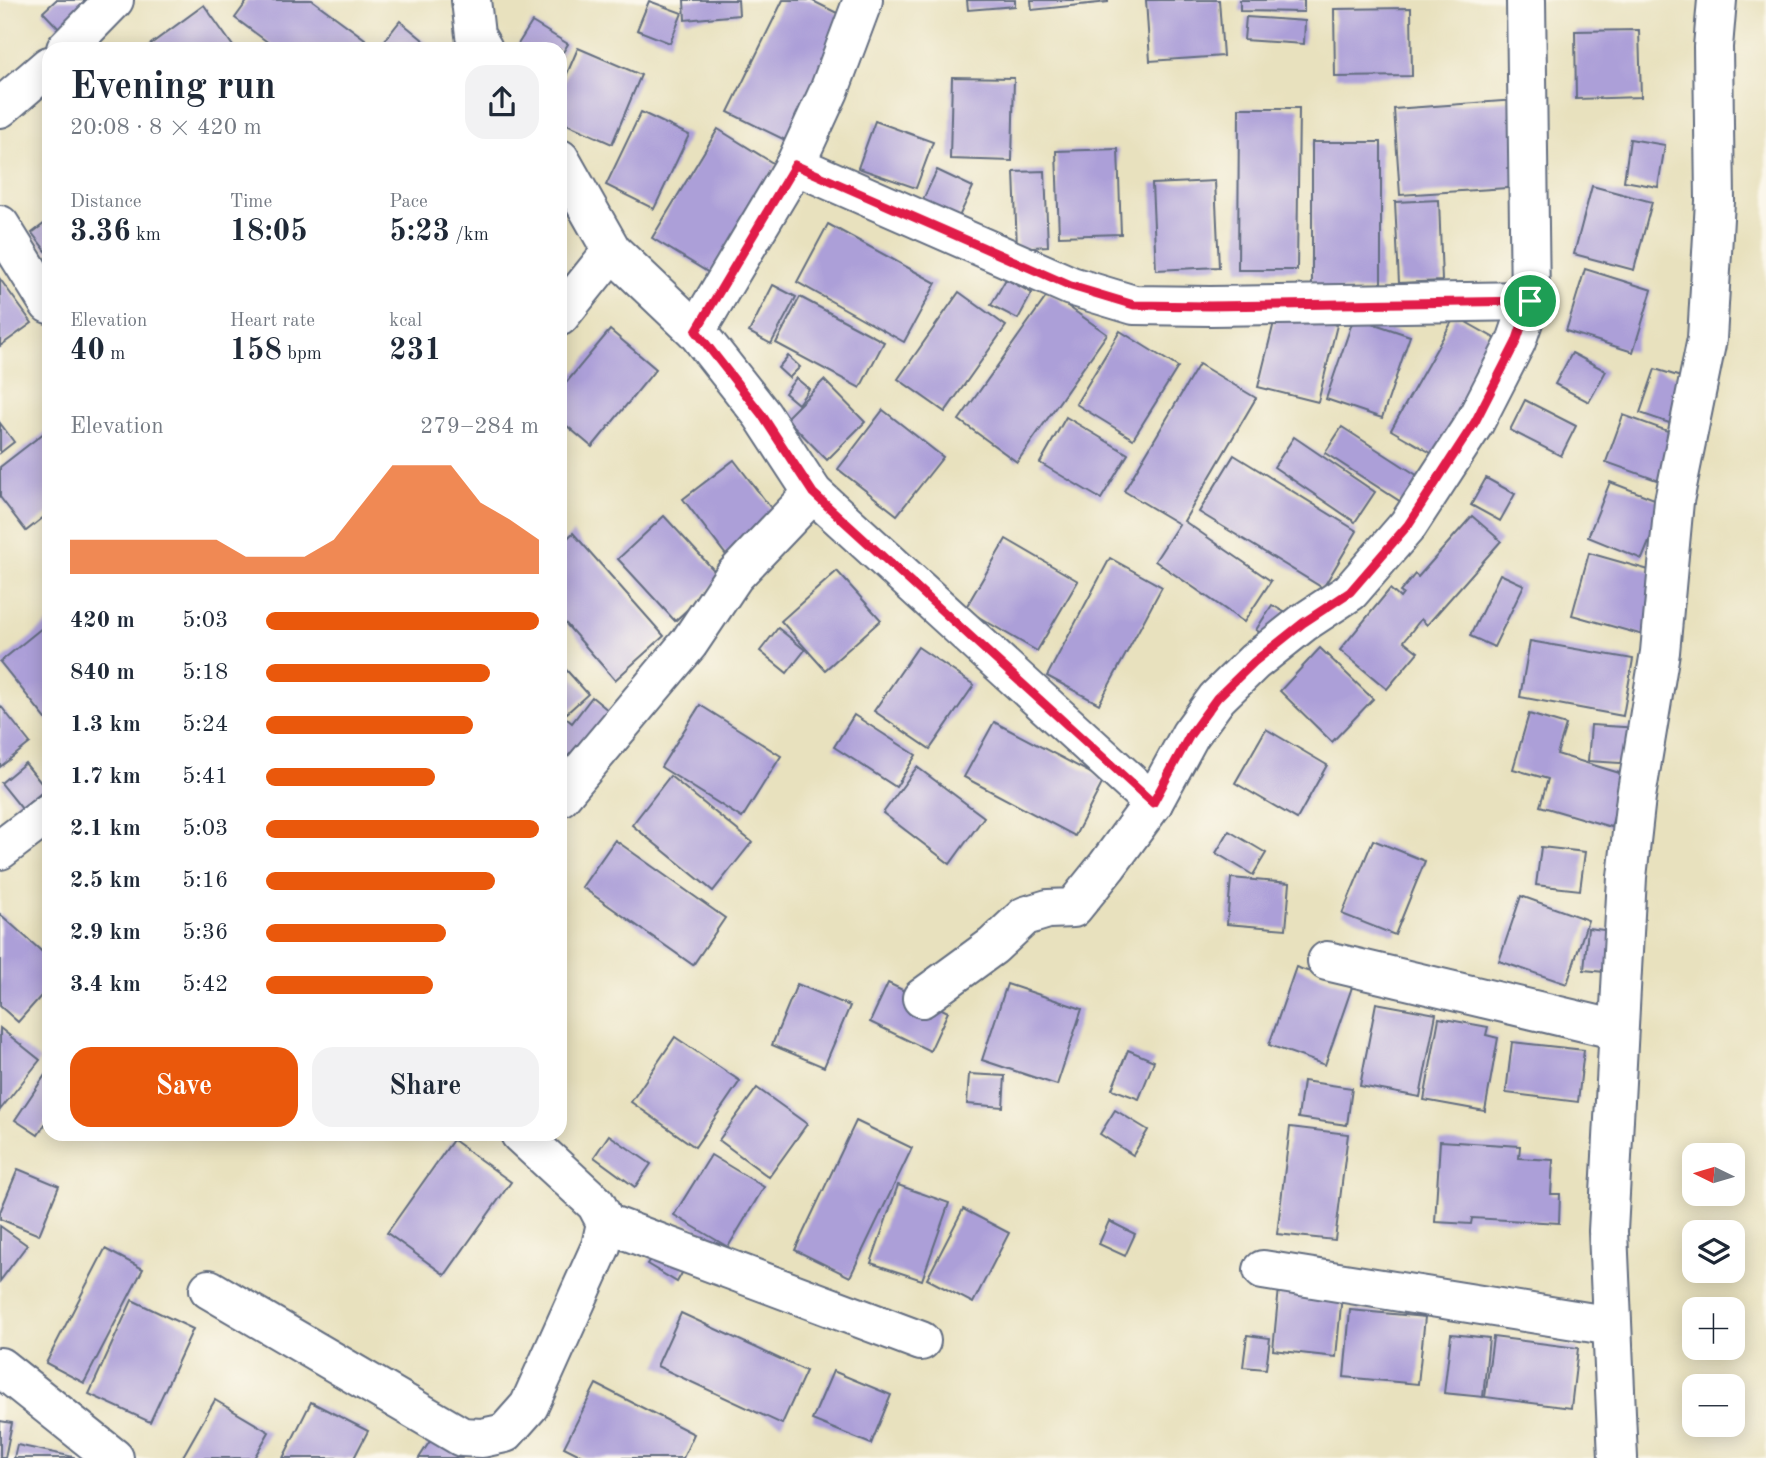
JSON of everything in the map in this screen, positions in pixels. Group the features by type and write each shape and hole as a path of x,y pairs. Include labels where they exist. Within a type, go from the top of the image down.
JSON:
{"street":[{"path":"73,42 114,0"},
{"path":"471,0 475,34 480,42"},
{"path":"696,331 795,165 829,91 863,0"},
{"path":"922,999 993,946 1025,916 1048,909 1073,908 1153,803 1190,735 1217,698 1254,662 1303,623 1350,592 1408,525 1475,422 1516,342 1530,301 1526,0"},
{"path":"1618,1458 1608,1231 1627,877 1636,797 1660,652 1674,501 1707,339 1715,201 1713,47 1717,0"},
{"path":"0,108 42,72"},
{"path":"795,165 1071,286 1134,305 1530,301"},
{"path":"567,171 612,251 696,331 762,415 813,493 1153,803"},
{"path":"0,225 42,293"},
{"path":"567,307 612,251"},
{"path":"567,789 689,643 734,576 813,493"},
{"path":"0,850 42,818"},
{"path":"1327,961 1618,1030"},
{"path":"209,1289 462,1437 482,1438 505,1433 528,1406 601,1246 606,1223 596,1204 528,1141"},
{"path":"606,1223 921,1341"},
{"path":"1263,1270 1612,1326"},
{"path":"0,1367 114,1458"}],"building":[{"path":"56,0 93,0 63,33 43,12"},
{"path":"248,0 312,0 365,39 363,42 268,42 235,18"},
{"path":"684,0 738,0 739,15 685,20"},
{"path":"783,0 811,0 847,18 787,141 728,112"},
{"path":"967,0 1015,0 1015,6 968,10"},
{"path":"1031,0 1108,0 1108,2 1032,10"},
{"path":"1146,0 1219,0 1223,56 1150,61"},
{"path":"1240,0 1304,0 1304,12 1240,11"},
{"path":"649,1 682,13 670,43 637,30"},
{"path":"204,5 230,42 154,42"},
{"path":"1411,8 1412,76 1335,77 1334,9"},
{"path":"1246,17 1305,21 1304,44 1244,40"},
{"path":"400,21 426,42 384,42"},
{"path":"532,22 565,42 519,42"},
{"path":"1639,30 1641,97 1576,99 1575,31"},
{"path":"578,48 641,75 612,144 567,124 567,74"},
{"path":"952,77 1014,78 1012,161 950,159"},
{"path":"1516,100 1522,187 1400,195 1394,109"},
{"path":"1239,108 1299,108 1297,270 1238,270"},
{"path":"641,112 689,135 654,209 606,185"},
{"path":"875,121 933,142 916,188 858,168"},
{"path":"718,129 776,165 711,274 652,238"},
{"path":"1630,139 1665,145 1658,187 1624,181"},
{"path":"1312,142 1381,142 1381,290 1312,290"},
{"path":"1118,149 1121,234 1059,236 1056,151"},
{"path":"937,170 973,187 956,223 920,206"},
{"path":"1045,171 1048,246 1017,248 1014,172"},
{"path":"1215,181 1219,267 1156,270 1152,184"},
{"path":"1592,186 1652,202 1634,270 1574,254"},
{"path":"1439,200 1442,281 1399,283 1395,202"},
{"path":"828,224 936,283 904,342 797,282"},
{"path":"42,225 42,246 32,233"},
{"path":"1585,269 1652,290 1633,352 1566,331"},
{"path":"0,279 32,323 0,346"},
{"path":"1006,279 1032,293 1018,319 991,305"},
{"path":"773,285 796,297 771,344 749,332"},
{"path":"959,292 1006,326 945,412 898,379"},
{"path":"1049,293 1107,334 1017,462 959,420"},
{"path":"800,297 884,342 860,388 776,343"},
{"path":"1277,310 1337,325 1318,402 1258,387"},
{"path":"1455,316 1503,343 1438,457 1391,430"},
{"path":"1354,317 1410,336 1382,418 1326,399"},
{"path":"610,330 656,369 592,447 567,426 567,382"},
{"path":"1120,331 1178,367 1133,439 1076,404"},
{"path":"1572,353 1606,371 1589,402 1555,384"},
{"path":"788,356 800,367 789,378 778,368"},
{"path":"1199,364 1256,398 1184,521 1271,581 1244,622 1155,561 1179,524 1124,491"},
{"path":"1655,369 1697,382 1681,427 1640,413"},
{"path":"796,378 809,389 798,404 785,393"},
{"path":"824,380 865,422 827,460 786,418"},
{"path":"1525,400 1576,426 1561,456 1510,430"},
{"path":"883,410 943,457 897,515 838,469"},
{"path":"1623,415 1679,435 1662,482 1606,462"},
{"path":"1066,417 1128,454 1101,499 1040,463"},
{"path":"0,423 14,442 0,453"},
{"path":"1342,427 1426,481 1409,507 1325,453"},
{"path":"42,434 42,518 26,531 0,497 0,467"},
{"path":"1294,437 1375,492 1355,522 1274,467"},
{"path":"1234,455 1357,531 1323,588 1199,512"},
{"path":"734,460 777,516 726,555 683,499"},
{"path":"1486,478 1515,494 1500,521 1471,505"},
{"path":"1610,482 1665,503 1642,559 1588,537"},
{"path":"664,516 721,578 675,621 618,559"},
{"path":"1472,516 1501,541 1427,625 1421,619 1404,641 1418,652 1387,689 1340,650 1390,589 1400,598 1403,594 1400,592 1415,574 1418,577"},
{"path":"573,533 664,636 615,680 567,625 567,539"},
{"path":"1006,539 1078,581 1037,651 965,609"},
{"path":"1589,553 1656,572 1650,637 1572,615"},
{"path":"1110,558 1162,587 1099,704 1047,676"},
{"path":"837,571 881,620 825,670 781,621"},
{"path":"1500,574 1524,585 1494,647 1470,636"},
{"path":"1272,605 1291,616 1276,642 1256,630"},
{"path":"42,628 42,714 0,662"},
{"path":"778,628 805,650 787,673 760,651"},
{"path":"1530,641 1633,659 1623,716 1520,697"},
{"path":"918,647 974,685 930,749 874,711"},
{"path":"1320,648 1373,699 1332,742 1280,691"},
{"path":"567,671 588,694 567,713"},
{"path":"592,697 615,716 571,771 567,768 567,719 572,723"},
{"path":"0,705 30,743 0,767"},
{"path":"700,705 781,756 742,818 661,767"},
{"path":"1529,714 1566,725 1557,754 1626,775 1611,827 1540,806 1548,779 1513,769"},
{"path":"854,715 916,755 896,787 834,747"},
{"path":"994,722 1104,780 1075,836 964,777"},
{"path":"1591,725 1639,728 1636,764 1588,761"},
{"path":"1266,729 1327,765 1297,819 1235,783"},
{"path":"25,763 42,784 42,792 22,809 1,783"},
{"path":"917,767 984,817 950,864 883,813"},
{"path":"670,776 752,842 713,891 632,825"},
{"path":"1229,831 1266,853 1253,875 1216,853"},
{"path":"615,840 725,918 693,965 582,887"},
{"path":"1373,840 1425,861 1395,935 1342,914"},
{"path":"1541,847 1585,852 1580,890 1536,885"},
{"path":"1231,878 1290,883 1286,929 1227,924"},
{"path":"1521,896 1588,920 1567,984 1499,961"},
{"path":"0,914 42,952 42,995 18,1022 0,1006"},
{"path":"1588,928 1620,932 1615,973 1584,970"},
{"path":"1296,967 1352,987 1325,1065 1269,1045"},
{"path":"888,983 948,1012 930,1051 870,1022"},
{"path":"797,984 850,1006 824,1067 772,1045"},
{"path":"1007,984 1082,1009 1057,1085 982,1060"},
{"path":"1376,1003 1436,1014 1420,1097 1360,1086"},
{"path":"1439,1018 1488,1027 1486,1035 1498,1038 1485,1111 1424,1100"},
{"path":"0,1028 40,1060 0,1110"},
{"path":"675,1037 740,1081 695,1147 631,1102"},
{"path":"1512,1042 1584,1050 1578,1102 1506,1093"},
{"path":"1128,1050 1154,1061 1139,1099 1112,1089"},
{"path":"969,1074 1005,1076 1003,1107 967,1104"},
{"path":"42,1080 42,1129 38,1135 15,1120"},
{"path":"1303,1081 1352,1088 1347,1125 1298,1118"},
{"path":"757,1088 807,1124 769,1177 719,1140"},
{"path":"1115,1110 1148,1130 1133,1155 1100,1134"},
{"path":"856,1121 912,1148 850,1277 795,1250"},
{"path":"1290,1127 1348,1134 1335,1240 1277,1234"},
{"path":"609,1135 651,1164 635,1187 594,1157"},
{"path":"452,1141 511,1182 445,1275 387,1233"},
{"path":"1440,1141 1520,1146 1519,1158 1553,1160 1551,1194 1560,1194 1559,1223 1472,1218 1471,1224 1435,1222"},
{"path":"711,1155 764,1187 728,1247 674,1215"},
{"path":"18,1169 59,1186 39,1235 0,1219 0,1212"},
{"path":"898,1185 949,1203 922,1280 871,1263"},
{"path":"963,1209 1009,1233 973,1303 927,1279"},
{"path":"1109,1221 1135,1234 1125,1256 1099,1244"},
{"path":"0,1226 27,1245 0,1281"},
{"path":"658,1247 687,1264 677,1282 647,1264"},
{"path":"105,1249 143,1269 84,1383 46,1363"},
{"path":"1279,1288 1342,1295 1336,1357 1273,1350"},
{"path":"132,1300 193,1329 150,1422 89,1394"},
{"path":"1350,1310 1425,1317 1418,1384 1344,1377"},
{"path":"681,1313 806,1371 782,1424 657,1366"},
{"path":"1451,1334 1489,1338 1483,1397 1444,1393"},
{"path":"1247,1335 1270,1338 1266,1369 1243,1367"},
{"path":"1493,1337 1578,1348 1571,1408 1485,1397"},
{"path":"833,1371 891,1395 871,1444 812,1420"},
{"path":"596,1384 694,1434 683,1458 586,1458 564,1447"},
{"path":"215,1400 269,1432 254,1458 182,1458"},
{"path":"311,1402 368,1431 354,1458 283,1458"},
{"path":"0,1421 12,1423 5,1458 0,1458"},
{"path":"434,1435 464,1455 462,1458 419,1458"},
{"path":"17,1445 74,1457 74,1458 14,1458"}],"route":[{"path":"795,165 1071,286 1134,305 1530,301 1516,342 1475,422 1408,525 1350,592 1303,623 1254,662 1217,698 1190,735 1153,803 813,493 762,415 696,331 795,165"}]}
